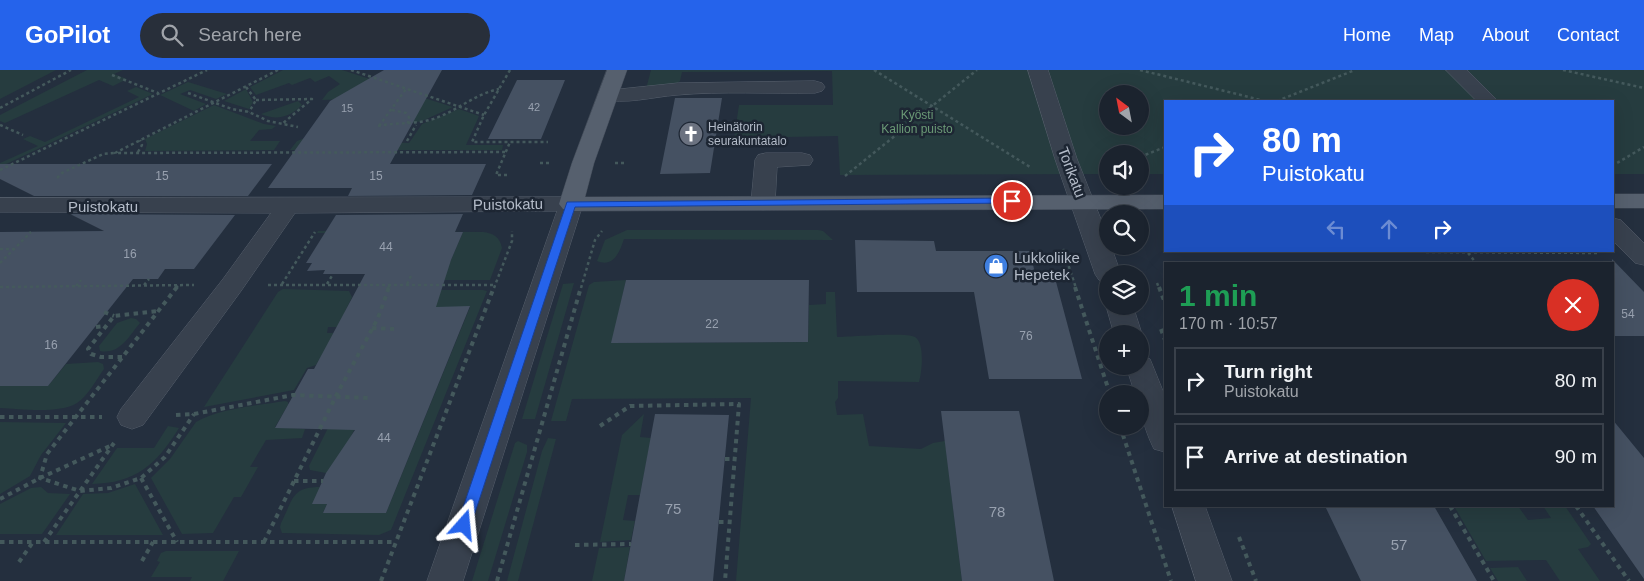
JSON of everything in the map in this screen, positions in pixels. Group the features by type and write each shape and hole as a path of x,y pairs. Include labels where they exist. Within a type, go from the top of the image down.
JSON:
{"main road":[{"path":"571,204 583,163 617,70"},
{"path":"1614,201 1644,200"},
{"name":"Puistokatu","path":"571,204 1164,202"}],"street":[{"name":"Torikatu","path":"1038,70 1066,159 1105,265"},
{"path":"1456,70 1487,100"},
{"path":"608,95 638,94 678,89 815,87"},
{"path":"763,203 766,160 802,160"},
{"path":"445,581 571,204"},
{"name":"Puistokatu","path":"0,205 288,206 571,204"},
{"path":"132,417 232,285 288,206"},
{"path":"1614,227 1644,256"},
{"path":"1143,375 1164,437"},
{"path":"1188,507 1214,581"}],"path":[{"path":"0,108 71,70"},
{"path":"0,170 207,70"},
{"path":"115,153 278,70"},
{"path":"351,70 484,114"},
{"path":"510,70 484,114 472,142 548,142"},
{"path":"874,70 1030,167"},
{"path":"842,178 977,70"},
{"path":"1140,70 1261,100"},
{"path":"1280,100 1355,70"},
{"path":"1563,70 1644,88"},
{"path":"112,75 158,93"},
{"path":"246,87 256,100"},
{"path":"406,88 378,126 416,124 438,118 488,90 499,89"},
{"path":"188,93 232,109 249,112 268,121 298,127"},
{"path":"256,100 312,99 303,111 289,117 282,124"},
{"path":"249,112 256,100"},
{"path":"391,110 406,113 410,119 408,124"},
{"path":"407,141 416,124"},
{"path":"0,125 23,135"},
{"path":"138,152 142,145 140,140"},
{"path":"506,175 496,175 510,142"},
{"path":"1149,153 1164,147"},
{"path":"1614,165 1644,147"},
{"path":"52,184 62,173 104,154 115,153 506,152"},
{"path":"282,285 319,226"},
{"path":"0,263 33,230"},
{"path":"381,581 512,241 512,230"},
{"path":"497,581 595,240 602,231"},
{"path":"1062,243 1107,385"},
{"path":"0,249 14,249"},
{"path":"1426,252 1604,253"},
{"path":"326,285 333,274"},
{"path":"407,284 412,274"},
{"path":"144,286 149,279"},
{"path":"76,286 81,280"},
{"path":"1157,283 1164,300"},
{"path":"264,542 336,396 372,328 390,284"},
{"path":"40,478 47,454 178,286"},
{"path":"104,312 114,316 158,311"},
{"path":"114,316 88,349 91,354 101,357 122,357"},
{"path":"96,327 105,326"},
{"path":"372,328 394,328"},
{"path":"0,417 75,418 194,414 293,395 370,398"},
{"path":"600,426 630,406 739,404 725,581"},
{"path":"40,478 80,491 111,488 142,478 165,457 194,414"},
{"path":"44,542 132,417"},
{"path":"1123,435 1171,581"},
{"path":"0,499 40,478 112,445"},
{"path":"725,459 734,459"},
{"path":"142,478 177,542"},
{"path":"294,481 323,480"},
{"path":"1451,507 1494,581"},
{"path":"1577,507 1629,581"},
{"path":"719,522 730,522"},
{"path":"1238,534 1256,581"},
{"path":"0,542 396,542"},
{"path":"19,562 33,542"},
{"path":"142,561 153,542"},
{"path":"575,545 631,544"}],"green space":[{"path":"0,70 56,70 0,99"},
{"path":"87,70 123,70 114,74 127,79 113,86 99,80 5,123 0,121 0,115"},
{"path":"283,70 342,70 398,88 375,98 322,100 328,92 340,84 329,76 315,82 310,78 292,85 289,83 256,95 250,87"},
{"name":"Kyösti Kallion puisto","path":"651,70 1644,70 1644,174 1614,174 1614,100 1164,100 1164,174 1149,174 1149,145 1099,145 1099,174 840,175 838,136 734,138 739,105 833,105 832,71 682,72 680,81 675,85 646,89"},
{"path":"188,82 227,94 216,99 190,90 180,94 206,104 194,111 160,95"},
{"path":"136,87 153,94 0,167 0,163 38,146 23,139 30,136 45,142 139,97 127,91"},
{"path":"246,89 253,102 249,109 224,101"},
{"path":"418,96 453,107 422,121 411,123"},
{"path":"298,101 302,105 283,117 261,114"},
{"path":"214,105 264,124 276,126 272,129 259,130 250,141 280,141 274,150 145,151 147,144 145,139"},
{"path":"459,109 479,116 466,145 503,145 502,150 290,150 297,141 305,138 409,143 422,124"},
{"path":"627,230 818,230 823,231 833,240 624,239 618,253 612,260 603,263 597,261 605,240"},
{"path":"318,231 483,232 496,236 502,248 490,280 422,280 450,262 463,232 317,233"},
{"path":"626,280 612,343 808,342 809,305 826,304 826,292 835,292 837,337 890,335 915,337 918,340 921,351 922,365 919,382 838,381 838,398 835,402 837,415 863,414 869,446 921,449 933,443 945,441 962,581 736,581 751,398 572,399 566,421 551,421 589,285 594,282"},
{"path":"574,283 535,419 522,419 563,284"},
{"path":"283,289 349,291 352,297 338,327 328,327 327,333 333,333 334,336 316,365 307,368 294,390 204,407 278,292"},
{"path":"414,290 487,291 391,530 379,535 282,533 281,523 291,502 294,496 303,489 320,487 319,504 327,504 323,513 386,513 470,307 422,307"},
{"path":"131,318 136,319 140,323 128,339 113,350 100,351 99,346 117,323"},
{"path":"98,362 103,364 104,369 88,392 77,403 60,409 50,410 0,408 0,386 48,386 66,364"},
{"path":"288,402 288,405 275,427 305,429 302,438 266,440 250,467 258,467 241,497 234,497 213,533 182,534 151,478 170,459 196,422 227,411"},
{"path":"367,403 334,472 326,473 310,470 309,466 339,406"},
{"path":"644,414 640,437 651,438 640,495 628,495 623,520 635,521 631,540 600,542 622,435"},
{"path":"0,422 66,423 41,455 30,476 0,494"},
{"path":"168,426 179,428 153,462 133,476 107,483 92,484 117,448 154,448"},
{"path":"548,438 556,439 518,581 507,581 542,451"},
{"path":"518,441 527,445 527,452 488,581 472,581 515,443"},
{"path":"135,484 163,535 56,535 83,494 108,493"},
{"path":"41,487 48,493 70,494 42,534 0,534 0,504 31,488"},
{"path":"1455,507 1519,507 1528,520 1551,518 1544,507 1566,507 1591,544 1588,547 1578,549 1600,581 1560,581 1546,560 1486,561"},
{"path":"630,547 624,581 592,581 599,548"},
{"path":"166,551 239,551 223,581 190,581 192,577 151,577 160,562 157,561 161,553"},
{"path":"1518,567 1527,581 1498,581 1490,568"}],"building":[{"path":"384,70 442,70 390,164 486,164 472,195 348,196 352,188 268,188 330,101"},
{"path":"517,80 565,80 541,139 488,139"},
{"name":"Heinätorin seurakuntatalo","path":"675,98 722,98 710,173 660,174"},
{"path":"0,164 272,164 248,196 34,196 0,179"},
{"path":"70,214 235,215 194,269 165,269 158,279 133,279 48,386 0,386 0,232 104,231"},
{"path":"463,214 455,232 463,232 451,260 436,307 470,306 386,513 323,513 327,504 312,504 326,473 355,430 275,428 308,369 314,369 365,274 323,274 325,270 307,271 312,263 306,263 336,215"},
{"path":"855,240 934,241 936,251 1030,251 1036,278 1055,278 1082,379 989,379 974,292 857,292"},
{"path":"1612,259 1644,292 1644,336 1614,336 1614,262 1612,262"},
{"path":"626,280 809,280 808,342 611,343"},
{"path":"941,411 1019,411 1054,581 962,581"},
{"path":"655,414 729,415 713,581 624,581"},
{"path":"1614,421 1644,458 1644,579 1594,507 1614,507"},
{"path":"1325,507 1435,507 1477,581 1361,581"}],"place":[{"name":"Heinätorin seurakuntatalo","path":"691,134"},
{"name":"Lukkoliike Hepetek","path":"996,266"}],"route":[{"path":"464,525 571,204 1012,201"}]}
